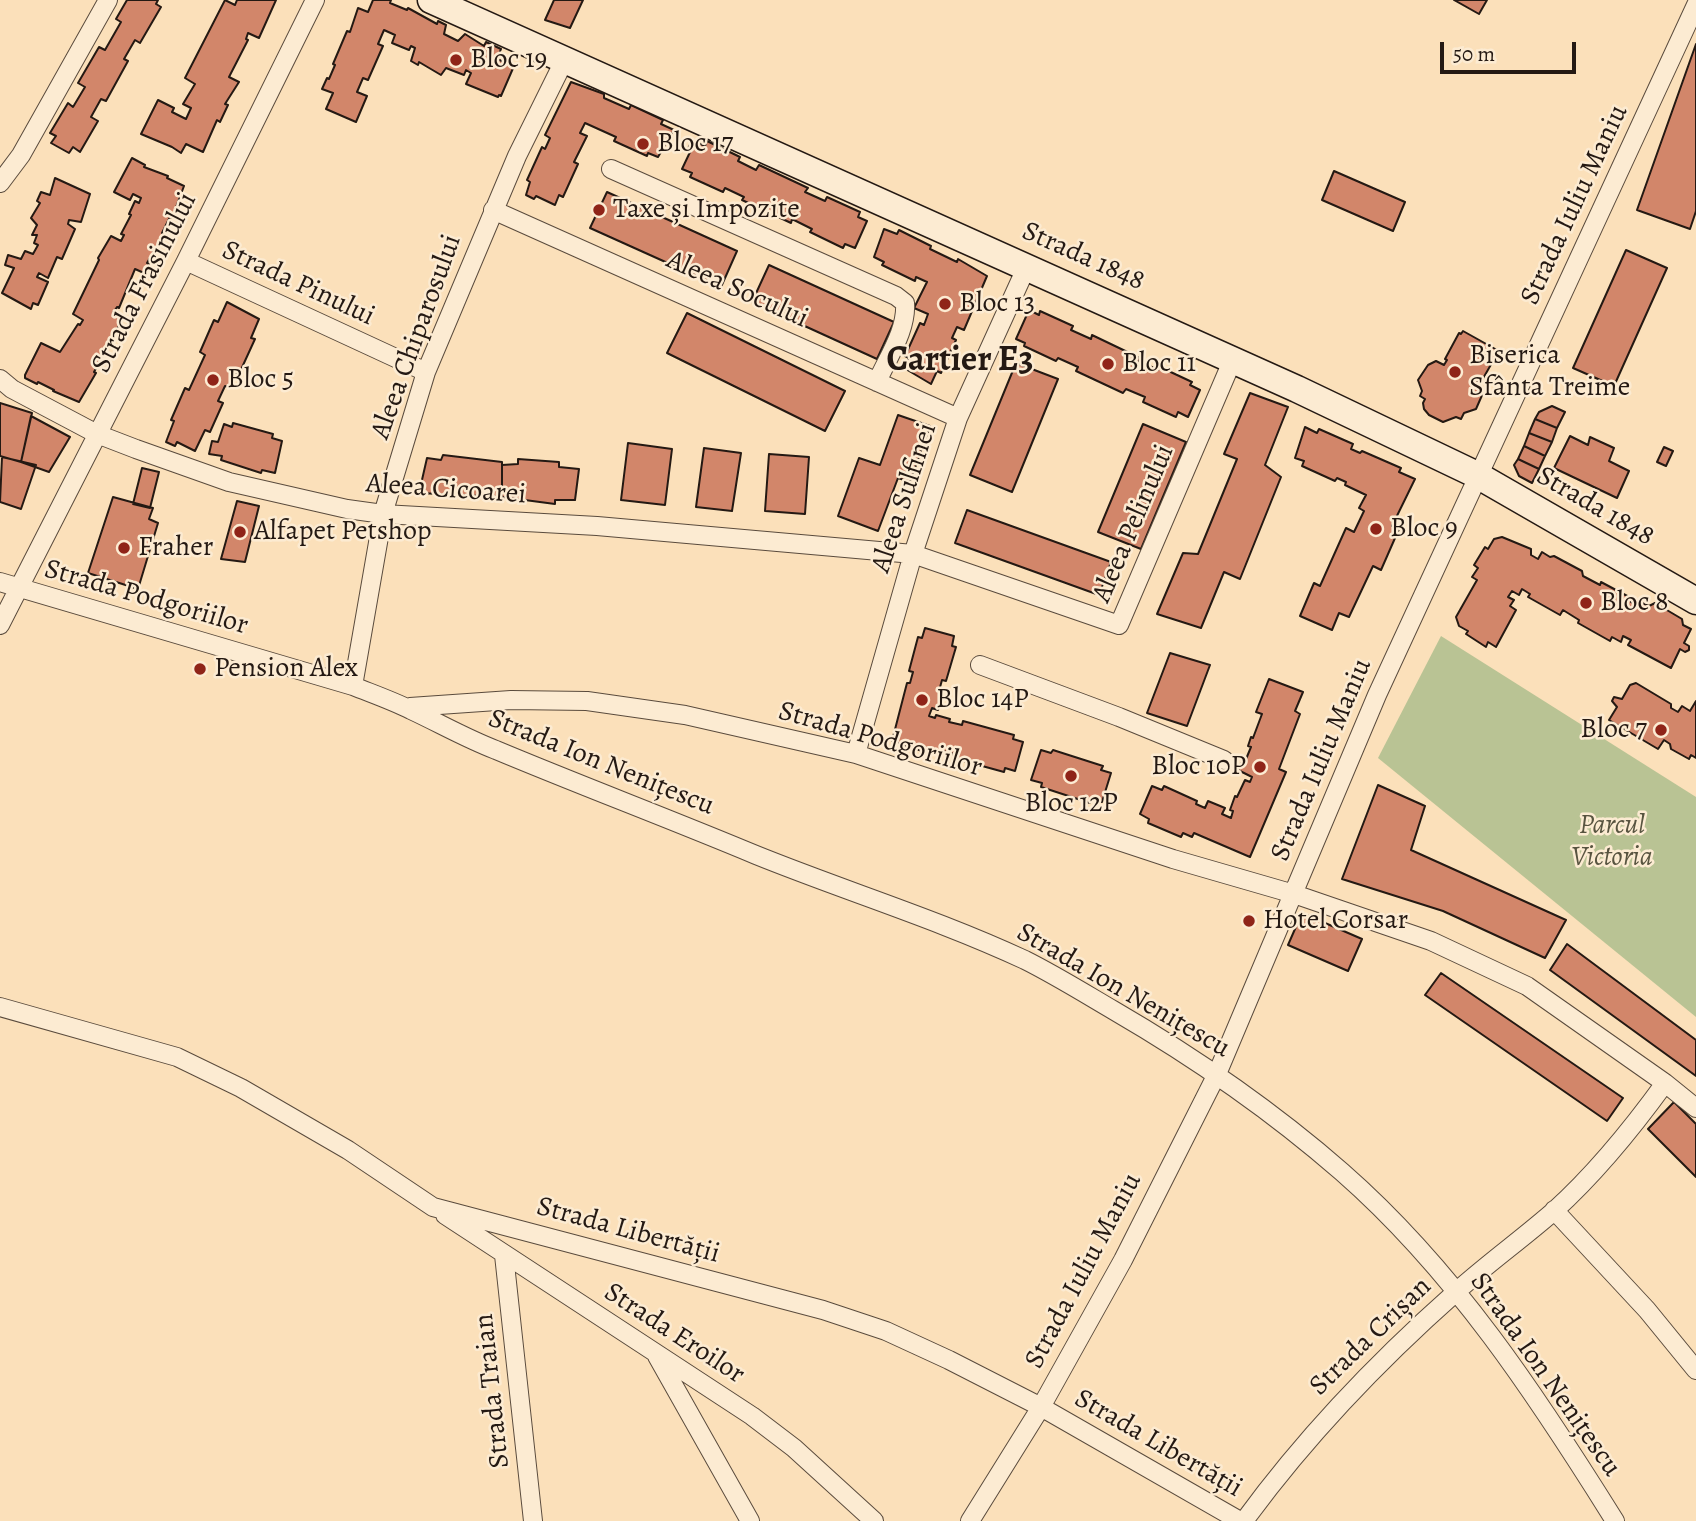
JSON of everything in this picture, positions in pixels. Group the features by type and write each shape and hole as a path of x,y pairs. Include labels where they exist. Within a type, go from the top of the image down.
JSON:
{"main road":[{"name":"Strada 1848","path":"430,0 1233,359 1477,475 1696,601"}],"street":[{"path":"0,183 21,155 108,0"},
{"name":"Strada Frasinului","path":"0,625 186,261 315,0"},
{"name":"Strada Iuliu Maniu","path":"970,1521 1041,1407 1123,1260 1217,1074 1377,695 1696,5"},
{"name":"Aleea Chiparosului","path":"353,686 383,514 426,372 494,210 564,61"},
{"path":"611,169 896,296 905,303 906,315 877,382"},
{"name":"Aleea Socului","path":"494,210 958,418"},
{"name":"Strada Pinului","path":"186,261 426,372"},
{"name":"Aleea Sulfinei","path":"856,754 913,554 958,418 1027,266"},
{"name":"Aleea Pelinului","path":"913,554 1119,625 1233,359"},
{"name":"Aleea Cicoarei","path":"0,379 12,389 97,434 229,482 347,509 383,514 597,526 913,554"},
{"name":"Strada Podgoriilor","path":"0,582 353,686 406,707 511,701 587,701 685,715 856,754 1173,859 1294,894 1431,941 1527,986 1665,1083 1696,1108"},
{"path":"980,665 1224,760"},
{"name":"Strada Ion Nenițescu","path":"406,707 492,749 808,876 927,918 1027,961 1153,1032 1217,1074 1284,1123 1345,1175 1404,1233 1456,1291 1562,1435 1615,1521"},
{"name":"Strada Libertății","path":"0,1007 177,1057 241,1088 336,1143 433,1207 785,1300 874,1327 950,1360 1041,1407 1242,1521"},
{"name":"Strada Crișan","path":"1242,1521 1318,1427 1384,1358 1456,1291 1554,1210 1593,1173 1665,1083"},
{"name":"Strada Eroilor","path":"433,1207 752,1416 794,1448 874,1521"},
{"path":"1554,1210 1647,1310 1696,1370"},
{"name":"Strada Traian","path":"504,1255 533,1521"},
{"path":"655,1353 750,1521"}],"green space":[{"name":"Parcul Victoria","path":"1441,636 1696,797 1696,1017 1378,758"}],"building":[{"path":"127,0 158,0 156,4 161,7 140,43 135,40 124,59 128,61 106,101 101,99 91,117 98,121 80,152 73,147 69,153 51,143 56,136 50,133 68,103 73,107 85,87 78,83 99,47 105,50 121,22 116,19"},
{"path":"225,0 235,5 237,0 276,0 259,38 248,33 248,40 229,77 239,82 225,104 228,105 220,122 217,120 203,152 186,144 181,153 141,134 158,100 174,108 172,112 186,119 191,108 183,104 195,84 185,78"},
{"name":"Bloc 19","path":"373,0 391,0 390,3 407,10 408,8 437,24 438,21 446,25 444,34 458,41 465,34 484,46 486,42 501,49 497,59 514,66 501,96 466,84 471,73 466,70 464,75 446,68 441,75 419,62 418,65 411,61 415,48 411,46 409,50 392,43 395,35 384,30 378,44 383,46 368,80 363,78 357,92 367,96 356,122 326,109 333,93 322,89 327,78 329,79 347,31 350,32 358,8 368,12"},
{"path":"554,0 583,0 570,28 545,20"},
{"path":"1454,0 1487,0 1479,14"},
{"path":"1696,44 1696,211 1690,229 1637,210"},
{"name":"Bloc 17","path":"571,82 604,94 604,98 629,109 631,105 663,120 661,124 674,130 658,157 648,153 647,156 614,141 616,137 585,123 580,133 587,136 574,162 578,164 563,197 559,195 555,205 536,196 534,199 526,195 530,182 527,180 542,147 545,149 550,138 545,135"},
{"path":"692,140 705,146 707,141 740,157 738,161 756,170 759,165 808,188 805,192 825,201 827,197 860,212 858,217 867,221 855,248 845,244 843,248 810,232 812,229 792,219 791,223 742,200 744,197 725,188 723,192 690,177 692,173 682,169 691,150 688,149"},
{"path":"132,158 145,165 144,167 168,176 167,178 184,186 172,218 170,217 144,273 135,269 119,308 113,313 123,318 79,402 25,378 25,375 41,343 60,352 83,320 73,314 98,258 111,236 121,241 124,235 121,234 135,201 139,203 141,198 133,194 130,200 114,192"},
{"path":"1334,171 1405,202 1393,231 1322,200"},
{"path":"55,178 90,194 81,222 69,220 68,224 75,229 62,259 57,257 48,278 39,273 37,277 48,282 38,305 33,303 31,309 2,293 14,268 5,265 8,255 21,259 25,251 33,254 38,245 34,243 37,235 32,235 37,225 31,218 40,203 37,201 41,192 50,195"},
{"path":"607,192 737,251 721,287 590,228"},
{"name":"Bloc 13","path":"884,229 897,234 899,230 931,246 930,249 957,262 958,259 987,276 964,330 957,327 952,338 956,340 941,373 937,371 931,384 904,368 909,358 905,356 920,323 924,325 928,314 914,308 927,282 916,277 915,281 882,265 884,262 874,257"},
{"path":"1626,250 1667,268 1614,386 1573,368"},
{"path":"769,265 894,322 877,359 752,302"},
{"name":"Bloc 5","path":"227,302 259,319 251,338 255,339 239,374 235,372 229,387 225,386 218,401 223,403 210,432 205,430 195,451 177,442 175,446 166,442 174,421 171,420 185,388 189,390 205,355 200,352 214,320 218,322"},
{"name":"Bloc 11","path":"1029,310 1039,315 1040,311 1073,326 1071,330 1091,339 1092,335 1140,358 1139,361 1158,370 1160,367 1192,382 1190,385 1200,390 1188,417 1178,412 1176,417 1143,402 1145,397 1126,389 1123,393 1076,371 1078,367 1058,358 1056,361 1024,346 1025,343 1016,339"},
{"path":"687,313 845,391 825,431 667,353"},
{"name":"Biserica Sfânta Treime","path":"1463,331 1497,350 1497,354 1481,382 1478,381 1476,385 1483,393 1476,409 1464,413 1461,419 1456,417 1443,422 1429,415 1424,409 1425,399 1420,396 1422,391 1418,380 1428,365 1436,361 1444,365 1459,333"},
{"path":"1016,363 1058,379 1012,492 970,475"},
{"path":"1250,393 1288,407 1265,465 1281,477 1240,579 1224,572 1201,628 1157,614 1183,553 1198,554 1237,459 1224,454"},
{"path":"0,403 32,413 21,462 0,456"},
{"path":"1552,406 1565,412 1557,428 1535,419 1539,412"},
{"path":"898,415 930,426 910,482 898,478 878,531 838,516 859,458 880,465"},
{"path":"31,416 70,437 49,472 21,462"},
{"path":"1535,419 1557,428 1552,442 1529,433"},
{"path":"233,423 273,434 272,438 282,441 275,473 262,470 261,473 221,460 222,456 209,454 212,441 218,442 224,424 232,427"},
{"path":"1143,424 1186,442 1141,549 1098,532"},
{"name":"Bloc 9","path":"1305,427 1317,433 1319,429 1353,444 1351,449 1401,468 1399,472 1415,479 1392,526 1399,529 1381,570 1373,566 1349,617 1339,613 1332,630 1300,616 1314,583 1320,586 1346,528 1354,532 1364,511 1359,508 1366,495 1345,485 1346,482 1337,478 1335,481 1302,466 1304,461 1295,458"},
{"path":"1529,433 1552,442 1545,456 1524,446"},
{"path":"1570,436 1588,445 1590,437 1614,448 1609,461 1629,471 1617,498 1554,468"},
{"path":"628,443 672,449 665,505 621,500"},
{"path":"1524,446 1545,456 1539,469 1518,459"},
{"path":"1664,447 1673,451 1666,466 1657,462"},
{"path":"704,448 741,453 732,511 696,507"},
{"path":"769,454 809,457 805,514 765,511"},
{"path":"443,455 502,462 502,497 419,493 427,458 441,460"},
{"path":"2,457 36,465 21,509 0,502"},
{"path":"518,459 559,462 559,467 579,469 575,500 555,500 555,504 502,497 502,465 518,464"},
{"path":"1518,459 1539,469 1532,483 1519,476 1514,465"},
{"path":"142,468 159,472 150,508 133,504"},
{"name":"Fraher","path":"113,497 153,508 149,519 158,523 138,589 88,573"},
{"name":"Alfapet Petshop","path":"237,501 259,506 245,562 221,559"},
{"path":"967,510 1111,562 1099,595 955,543"},
{"name":"Bloc 8","path":"1502,537 1531,549 1531,555 1538,559 1542,552 1550,557 1554,556 1582,571 1583,576 1631,598 1631,602 1637,606 1640,602 1649,606 1655,603 1682,619 1683,625 1691,629 1684,643 1689,646 1689,650 1685,652 1680,649 1671,668 1628,645 1631,640 1623,636 1621,642 1612,637 1610,641 1578,623 1579,620 1563,610 1560,615 1528,597 1530,594 1522,589 1519,595 1512,591 1508,597 1514,600 1510,606 1516,610 1496,647 1488,642 1486,647 1466,634 1468,631 1459,626 1456,617 1477,580 1472,577 1478,568 1474,565 1485,547 1488,549 1494,539"},
{"name":"Bloc 14P","path":"925,628 954,636 952,646 956,647 946,681 942,680 939,691 943,692 938,710 932,708 929,716 935,718 936,715 962,725 963,721 1014,735 1013,739 1023,742 1015,771 1005,768 1004,772 953,758 954,754 943,751 942,755 925,752 892,741 907,683 910,683 913,672 909,671 918,637 922,638"},
{"path":"1170,653 1210,665 1187,726 1147,713"},
{"name":"Bloc 10P","path":"1269,679 1303,692 1295,711 1300,714 1279,769 1286,772 1250,857 1194,833 1192,837 1183,833 1181,837 1148,823 1149,819 1140,814 1152,786 1162,790 1164,786 1197,801 1196,804 1205,808 1208,801 1225,808 1222,814 1231,818 1233,811 1230,810 1235,796 1237,797 1245,780 1250,782 1252,777 1238,770 1241,763 1244,764 1251,747 1248,746 1251,737 1253,738 1262,714 1256,712"},
{"name":"Bloc 7","path":"1636,683 1671,704 1671,708 1678,712 1682,706 1690,711 1696,701 1696,758 1691,755 1689,759 1671,749 1670,744 1664,740 1658,749 1609,720 1617,707 1612,701 1614,697 1622,699 1630,685"},
{"name":"Bloc 12P","path":"1041,750 1051,753 1053,750 1103,766 1101,770 1111,773 1102,802 1092,799 1090,803 1041,787 1042,783 1031,780"},
{"path":"1378,785 1425,806 1411,850 1566,920 1545,958 1443,911 1342,879"},
{"path":"1302,913 1362,939 1348,971 1288,945"},
{"path":"1567,944 1696,1040 1696,1076 1550,970"},
{"path":"1441,973 1623,1098 1607,1121 1425,995"},
{"path":"1674,1102 1696,1124 1696,1177 1648,1129"}],"place":[{"name":"Bloc 19","path":"456,60"},
{"name":"Bloc 17","path":"643,144"},
{"name":"Taxe și Impozite","path":"599,210"},
{"name":"Bloc 13","path":"945,304"},
{"name":"Bloc 11","path":"1108,364"},
{"name":"Biserica Sfânta Treime","path":"1455,372"},
{"name":"Bloc 5","path":"213,380"},
{"name":"Bloc 9","path":"1376,529"},
{"name":"Alfapet Petshop","path":"240,532"},
{"name":"Fraher","path":"124,548"},
{"name":"Bloc 8","path":"1586,603"},
{"name":"Pension Alex","path":"200,669"},
{"name":"Bloc 14P","path":"922,700"},
{"name":"Bloc 7","path":"1661,730"},
{"name":"Bloc 10P","path":"1260,767"},
{"name":"Bloc 12P","path":"1071,776"},
{"name":"Hotel Corsar","path":"1249,921"}],"district":[{"name":"Cartier E3","path":"960,361"}]}
